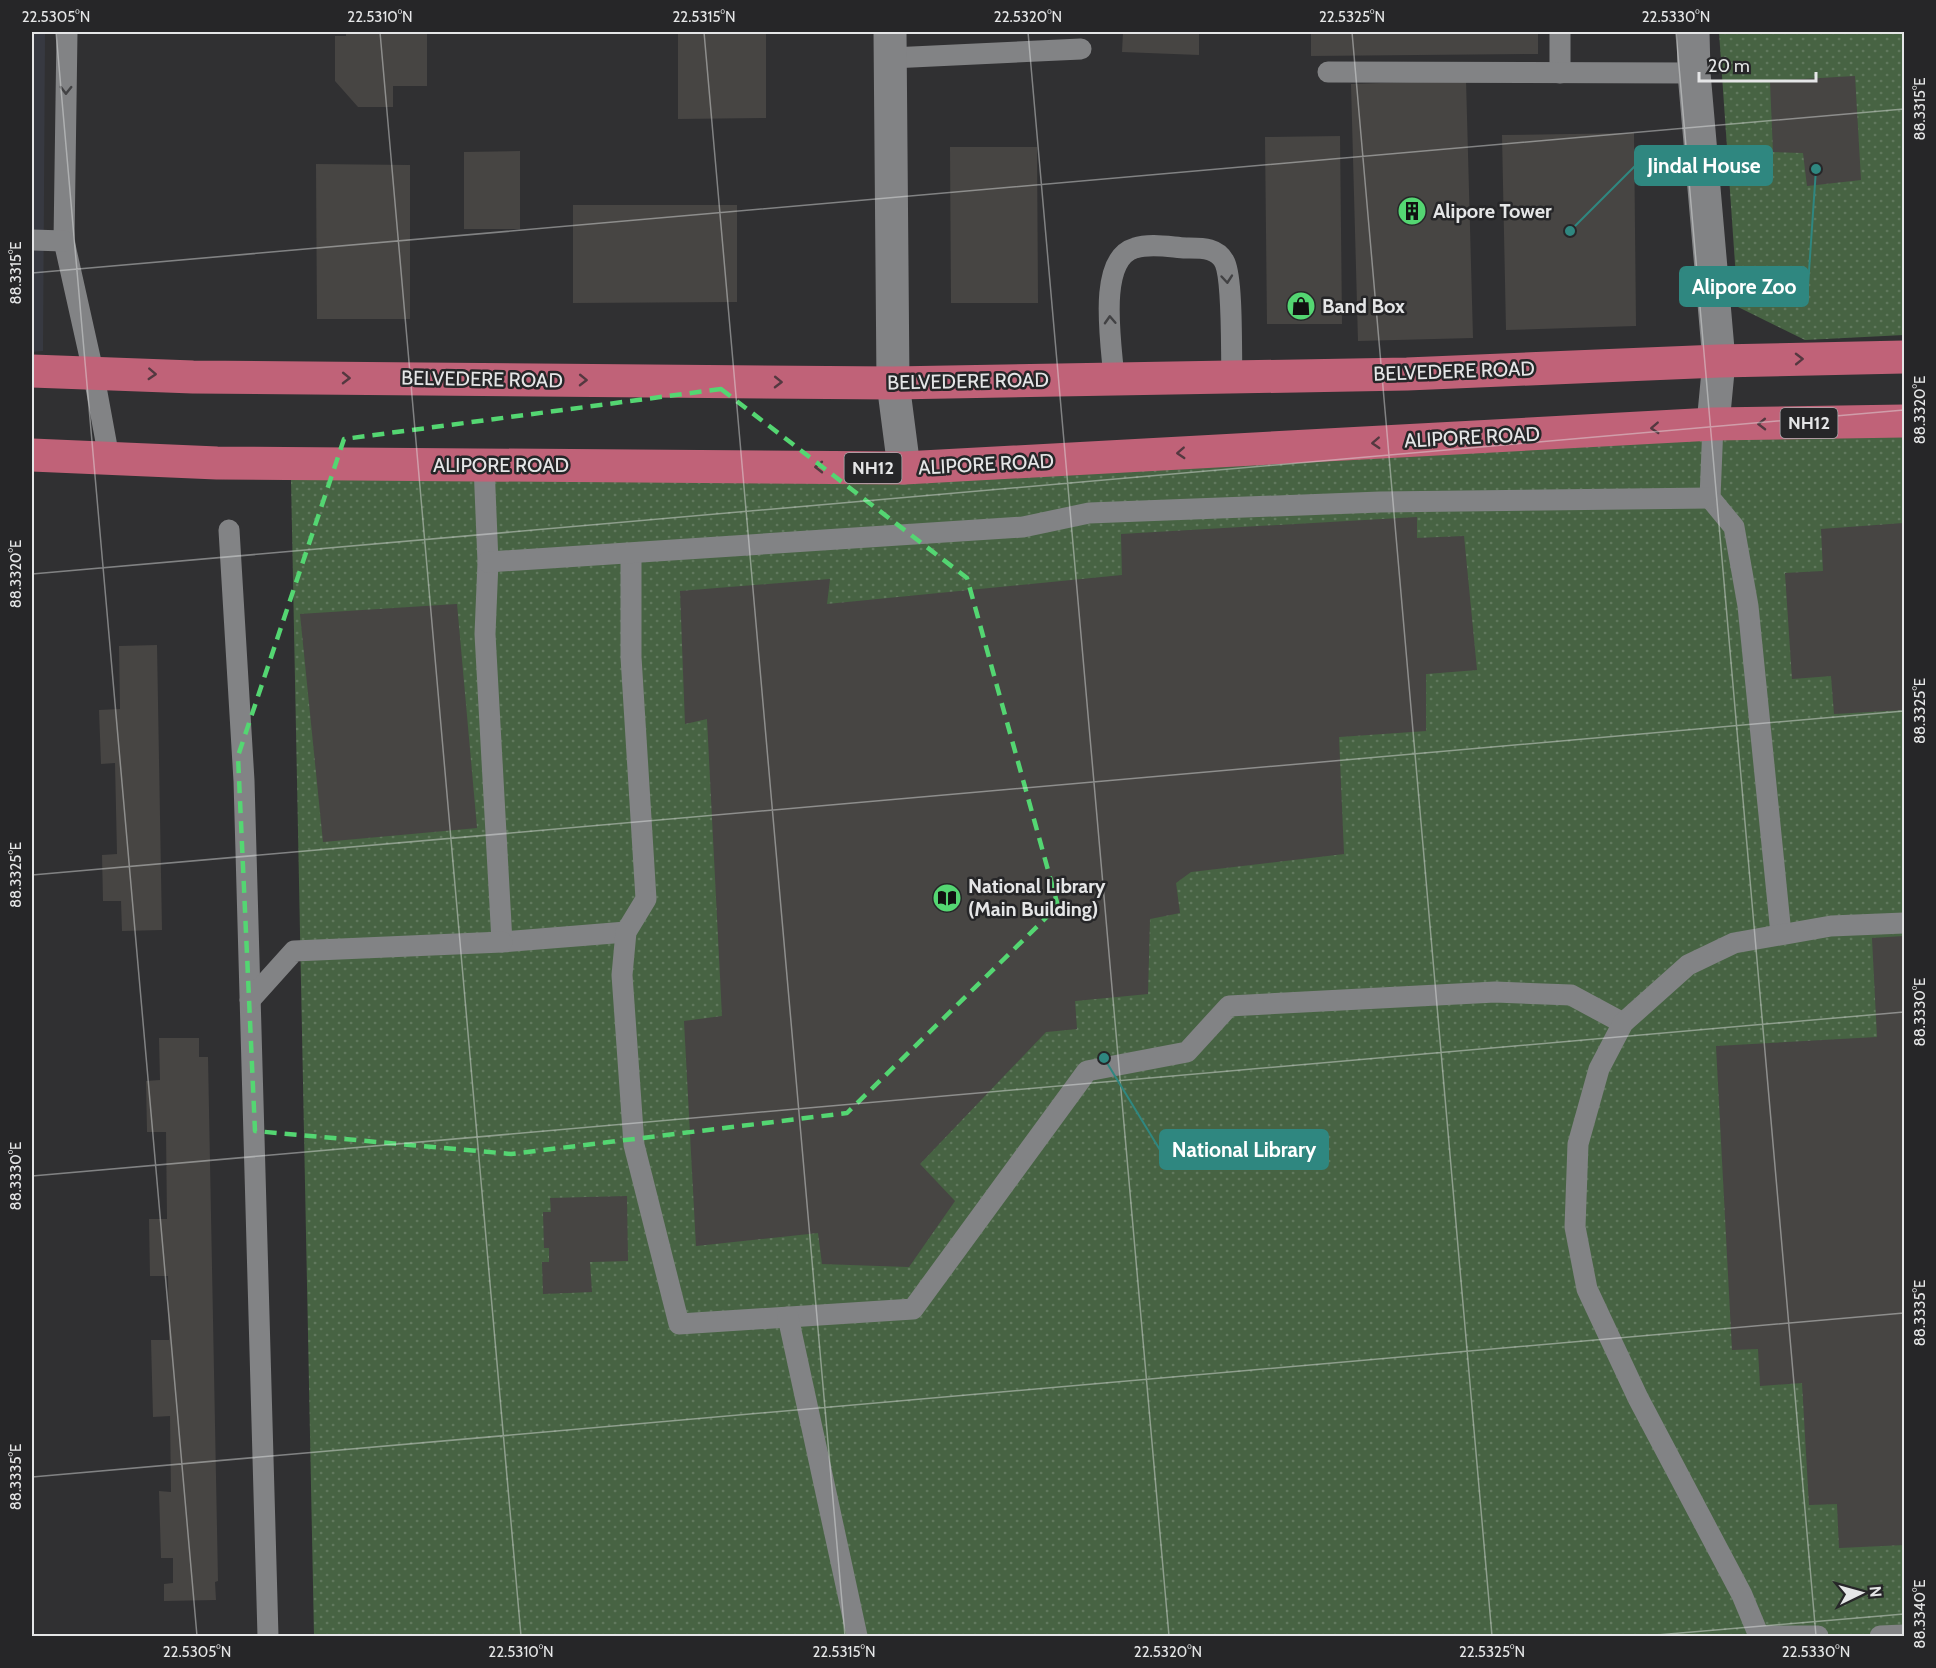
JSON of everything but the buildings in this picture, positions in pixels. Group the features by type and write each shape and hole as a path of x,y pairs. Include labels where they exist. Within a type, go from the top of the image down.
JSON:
{"highway":[{"name":"BELVEDERE ROAD","path":"32,370 193,377 893,383 1407,374 1719,361 1905,357"},
{"name":"ALIPORE ROAD","path":"32,455 217,463 904,468 1713,424 1905,421"}],"street":[{"path":"1693,32 1694,73 1719,361 1713,424"},
{"path":"890,45 893,383 904,468"}],"lane":[{"path":"67,32 64,241 93,371 109,458"},
{"path":"1560,32 1560,73"},
{"path":"890,45 1082,49"},
{"path":"1328,72 1694,73"},
{"path":"32,240 64,241"},
{"path":"1114,379 1111,277 1124,254 1136,247 1210,249 1221,256 1227,273 1232,377"},
{"path":"1713,424 1710,498 1734,527 1748,606 1782,934"},
{"path":"484,465 488,562 485,634 502,942"},
{"path":"488,562 1023,527 1089,513 1380,502 1710,498"},
{"path":"229,530 244,781 268,1636"},
{"path":"631,554 631,657 646,899 626,932 622,975 634,1145 679,1324 913,1309 1087,1071 1187,1052 1229,1006 1495,992 1571,995 1623,1023"},
{"path":"1818,1636 1759,1636 1742,1595 1638,1398 1587,1289 1575,1227 1578,1144 1599,1069 1623,1023 1688,965 1734,943 1831,926 1905,923"},
{"path":"250,1000 294,951 502,942 626,932"},
{"path":"788,1317 857,1636"},
{"path":"1880,1636 1905,1635"}],"highlighted area":[{"path":"721,389 967,578 1058,906 847,1113 511,1154 255,1131 238,756 344,439"}],"shaded area":[{"path":"32,32 45,32 43,351 32,352"}],"green space":[{"path":"1719,32 1904,32 1904,335 1805,340 1738,307"},
{"path":"1904,433 1904,1636 314,1636 291,479"}],"place":[{"name":"Alipore Zoo","path":"1816,169"},
{"name":"Alipore Tower","path":"1412,211"},
{"name":"Jindal House","path":"1570,231"},
{"name":"Band Box","path":"1301,306"},
{"name":"National Library (Main Building)","path":"947,898"},
{"name":"National Library","path":"1104,1058"}]}
